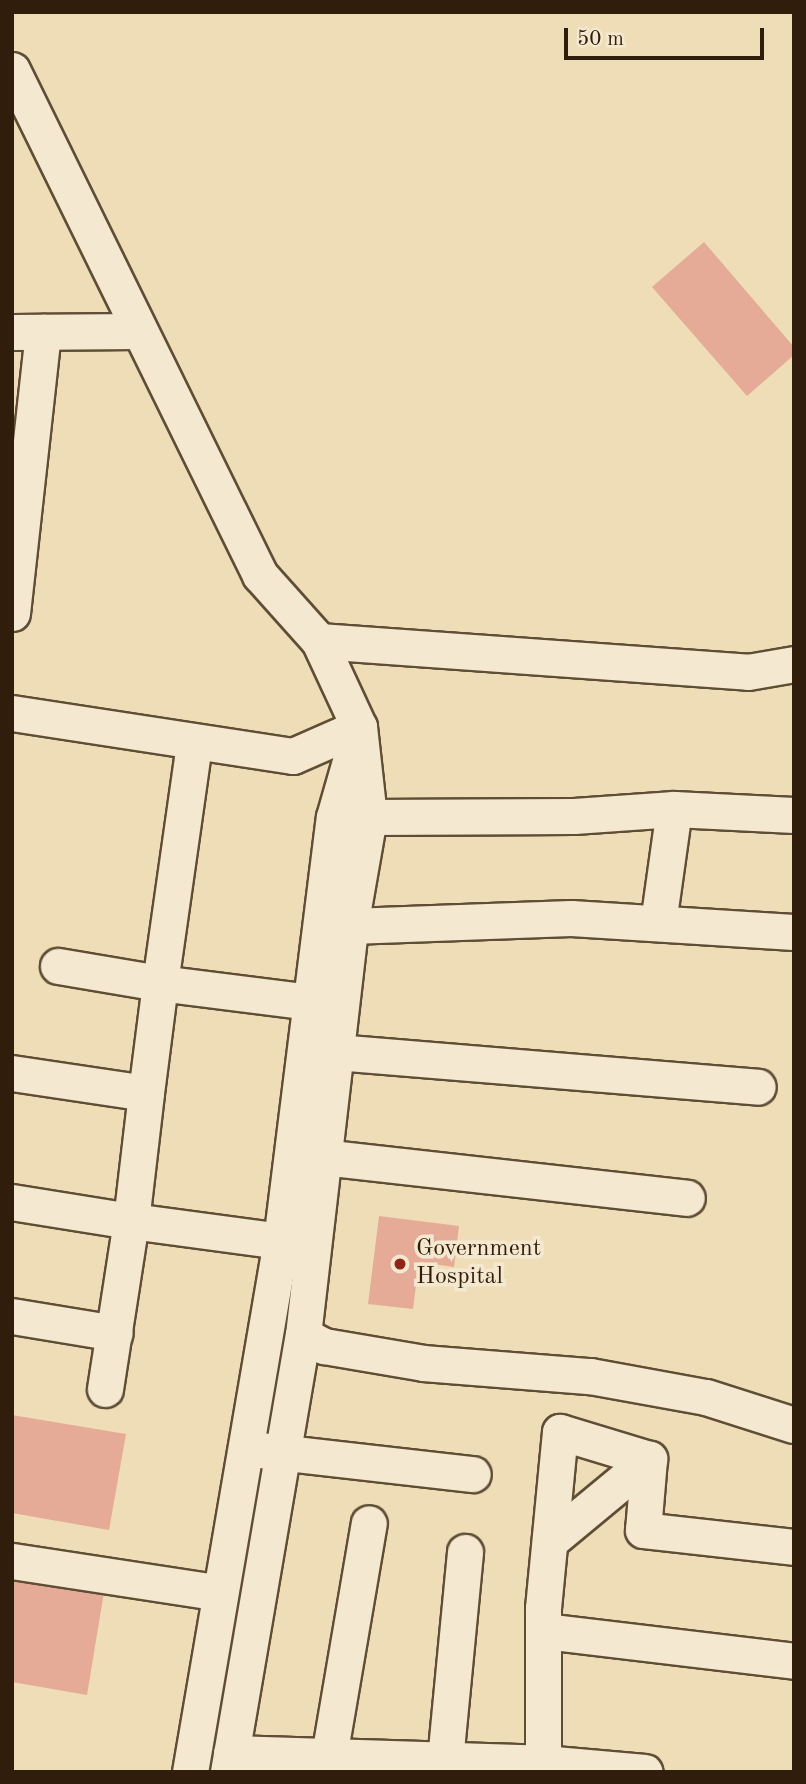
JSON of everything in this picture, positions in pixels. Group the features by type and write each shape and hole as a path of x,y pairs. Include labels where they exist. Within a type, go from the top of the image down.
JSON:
{"street":[{"path":"12,70 260,575 319,641 359,727 369,817 350,926 303,1335 230,1762 329,1756 543,1763 643,1772"},
{"path":"12,613 28,332 138,331"},
{"path":"319,641 748,672 794,664"},
{"path":"12,713 194,744 293,756 359,727"},
{"path":"190,1772 281,1241 334,817 359,727"},
{"path":"105,1389 116,1333 160,983 194,744"},
{"path":"369,817 574,816 674,809 794,815"},
{"path":"658,923 674,809"},
{"path":"350,926 571,918 794,932"},
{"path":"58,966 160,983 310,1002"},
{"path":"335,1052 758,1087"},
{"path":"12,1073 146,1093"},
{"path":"323,1157 687,1198"},
{"path":"12,1202 281,1241"},
{"path":"12,1316 116,1333"},
{"path":"303,1335 324,1346 423,1363 590,1376 706,1397 794,1425"},
{"path":"543,1763 544,1632 560,1432 649,1459"},
{"path":"244,1447 473,1474"},
{"path":"550,1541 649,1459"},
{"path":"649,1459 643,1530 794,1547"},
{"path":"329,1756 369,1523"},
{"path":"445,1760 466,1552"},
{"path":"12,1561 220,1593"},
{"path":"544,1632 794,1661"}],"building":[{"path":"704,242 794,347 794,355 747,396 652,287"},
{"path":"379,1216 459,1226 454,1267 419,1262 413,1309 368,1304"},
{"path":"12,1415 126,1434 109,1530 12,1513"},
{"path":"12,1576 104,1592 87,1695 12,1682"}],"place":[{"name":"Government Hospital","path":"400,1264"}]}
